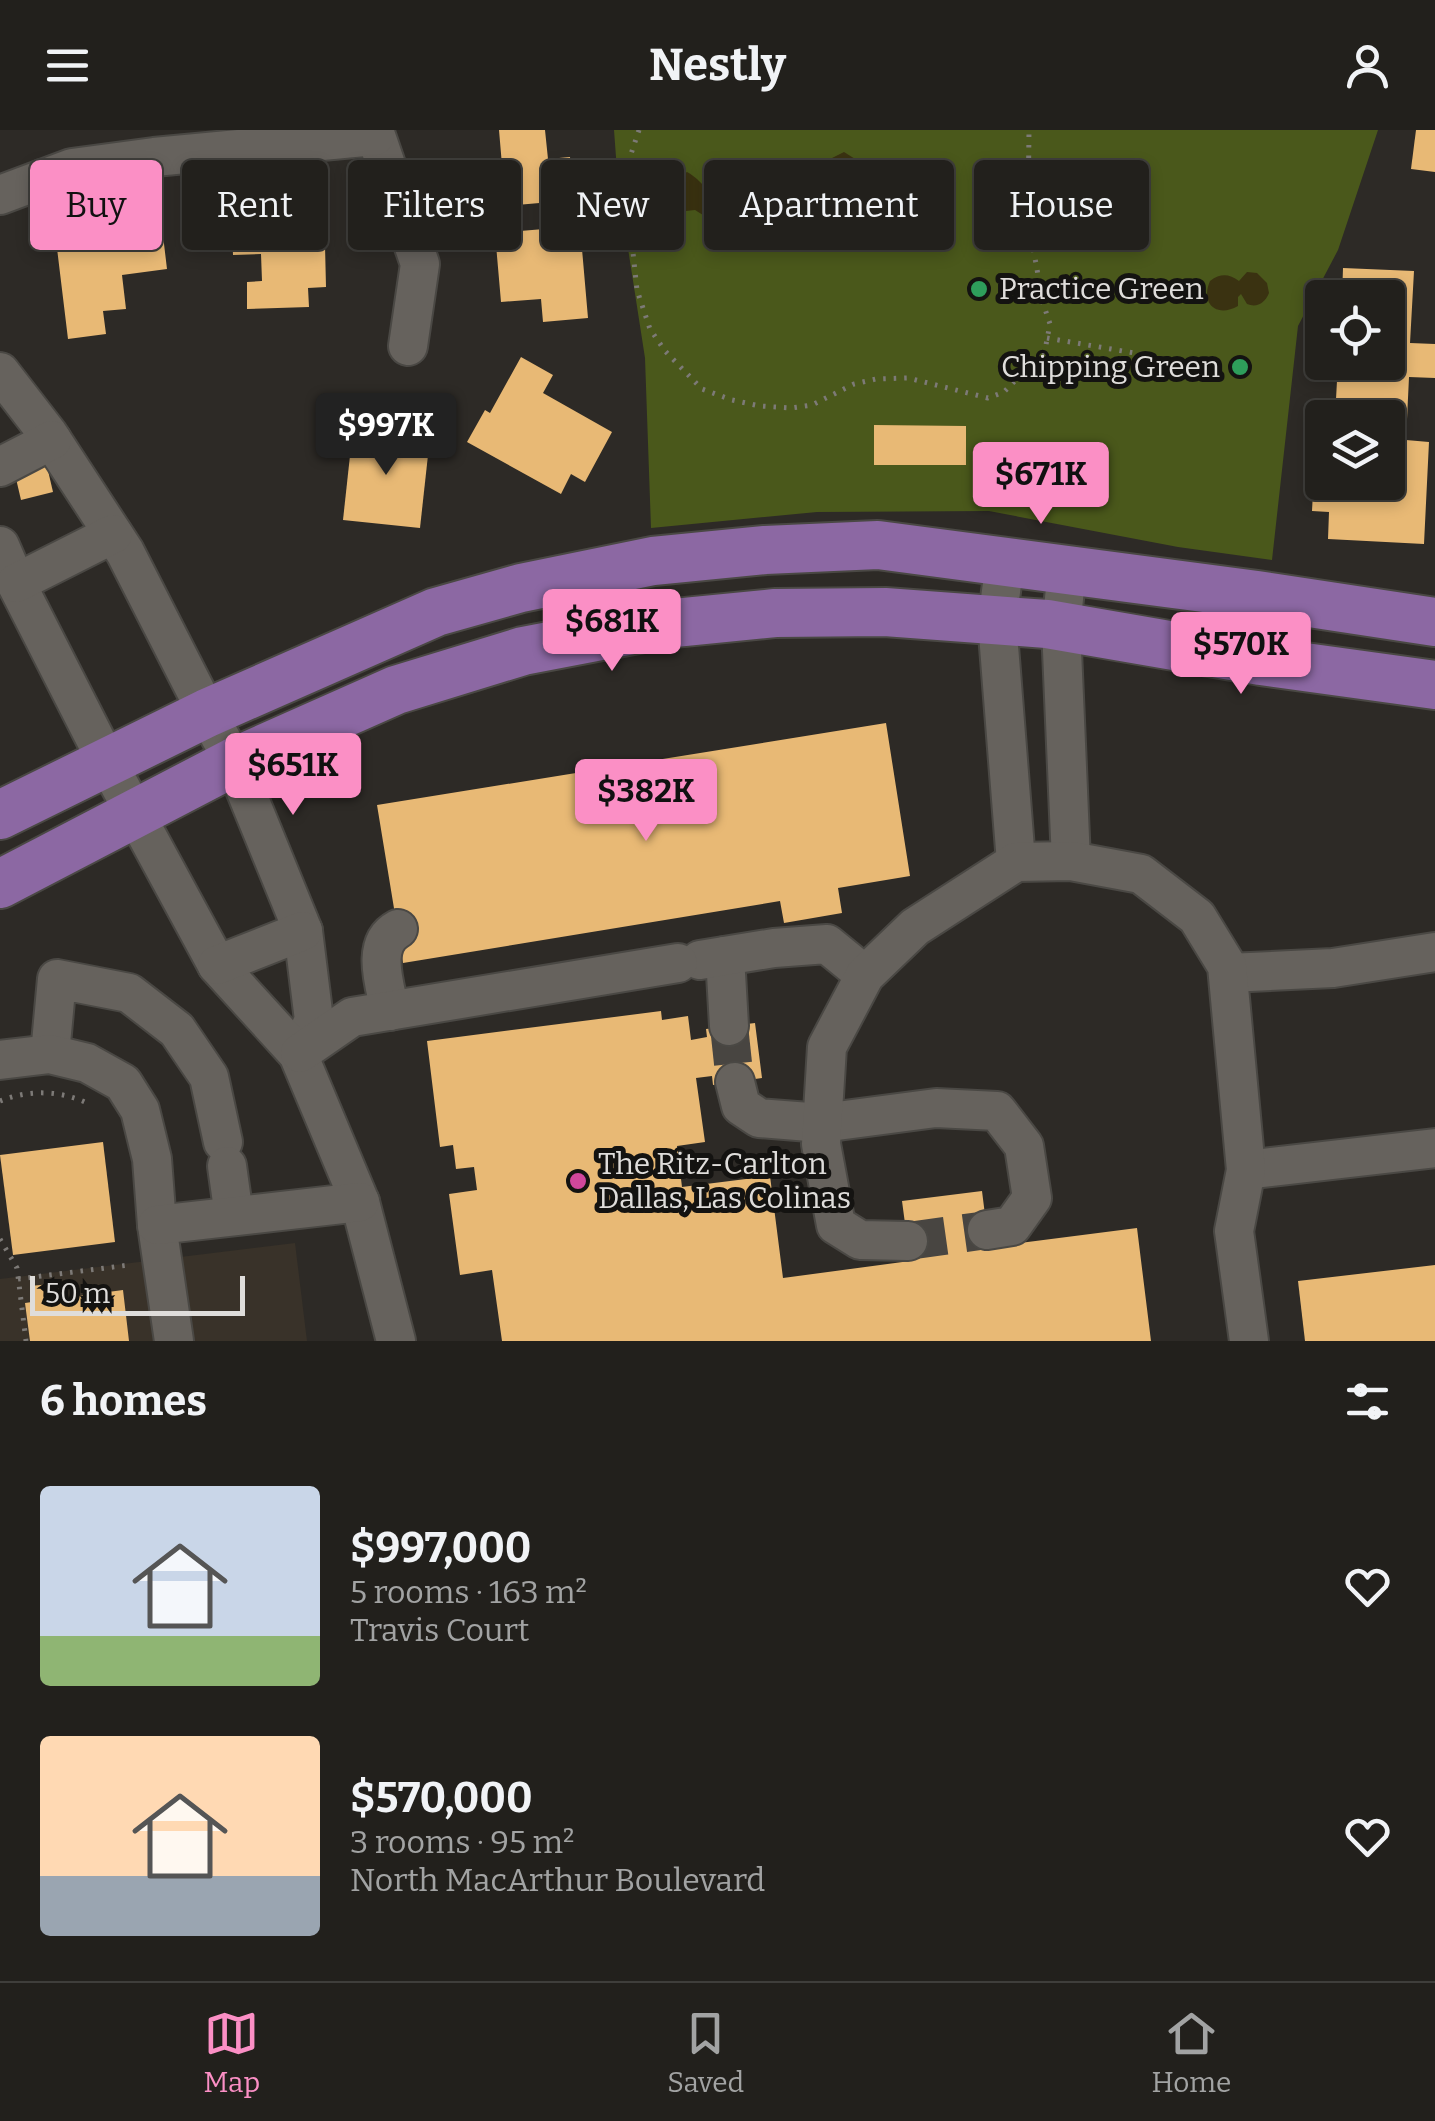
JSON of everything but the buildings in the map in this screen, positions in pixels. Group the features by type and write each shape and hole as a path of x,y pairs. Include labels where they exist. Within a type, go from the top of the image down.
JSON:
{"main road":[{"path":"0,815 206,713 436,612 521,588 653,562 766,550 878,545 1435,622"},
{"path":"0,884 234,762 396,690 524,651 664,624 775,614 886,612 1060,627 1435,685"}],"street":[{"path":"0,195 152,144 374,133 420,264 408,346"},
{"path":"0,372 52,440 125,552 234,762 302,930 314,1020 298,1054"},
{"path":"0,467 52,440"},
{"path":"16,582 112,534"},
{"path":"0,546 106,762 217,964 298,1054 360,1202 396,1341"},
{"path":"1005,562 997,621 1016,862"},
{"path":"1067,570 1060,627 1071,860"},
{"path":"908,1241 860,1240 836,1225 820,1144 827,1047 865,975 915,928 1016,862 1071,860 1141,874 1197,916 1227,966 1246,1170 1234,1231 1249,1341"},
{"path":"390,1011 381,948 387,934 398,928"},
{"path":"217,964 302,930"},
{"path":"298,1054 352,1017 774,948 824,930 865,975"},
{"path":"1228,974 1333,968 1435,952"},
{"path":"701,960 729,1026"},
{"path":"50,1054 57,979 129,993 177,1030 208,1078 234,1216"},
{"path":"0,1060 50,1054 87,1063 123,1082 140,1110 152,1159 174,1341"},
{"path":"735,1082 741,1106 759,1118 822,1123 936,1108 997,1112 1024,1146 1032,1198 1012,1226 987,1230"},
{"path":"1246,1170 1435,1148"},
{"path":"158,1225 360,1202"}],"path":[{"path":"640,130 630,160 628,206 637,290 650,329 664,351 702,389 760,406 791,408 812,406 854,384 876,379 908,378 988,398 1004,392 1045,350 1050,324 1028,219 1028,130"},
{"path":"1047,338 1146,356"},
{"path":"0,1101 16,1095 67,1094 93,1106"},
{"path":"0,1239 16,1268 26,1341"},
{"path":"18,1279 129,1265"}],"shaded area":[{"path":"295,1243 307,1341 0,1341 0,1279"}],"green space":[{"path":"614,130 1378,130 1338,250 1322,280 1305,280 1305,313 1298,326 1272,560 1178,547 989,511 817,512 651,528 645,358 628,250 684,250 684,160 616,160"}],"sand":[{"path":"844,152 857,160 832,160"},
{"path":"687,172 704,186 704,219 695,210 684,211"},
{"path":"1247,272 1257,273 1267,283 1269,293 1263,302 1247,304 1241,294 1238,306 1223,310 1212,307 1207,296 1210,281 1225,275 1239,281"}],"tunnel":[{"path":"729,1026 735,1082"},
{"path":"908,1241 987,1230"}],"place":[{"name":"Practice Green","path":"979,289"},
{"name":"Chipping Green","path":"1240,367"},
{"name":"The Ritz-Carlton Dallas, Las Colinas","path":"578,1181"}]}
